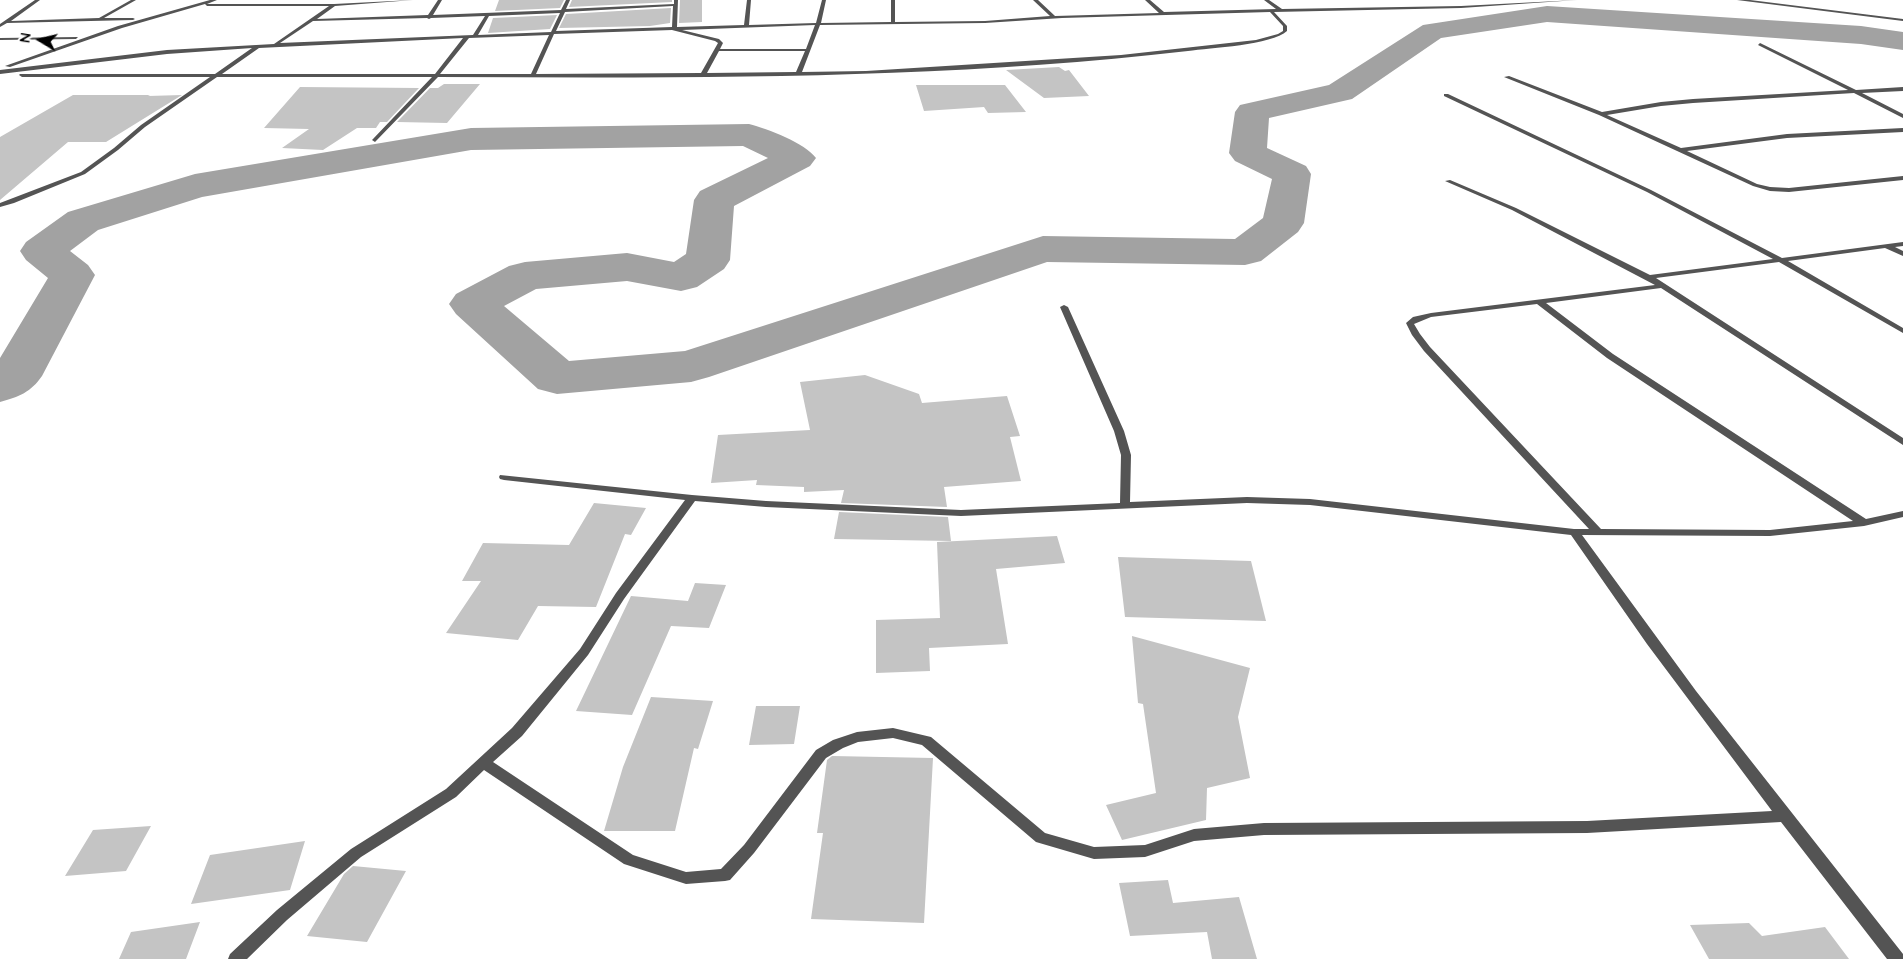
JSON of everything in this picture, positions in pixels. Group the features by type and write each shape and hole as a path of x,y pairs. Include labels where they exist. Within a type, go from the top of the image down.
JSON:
{"street":[{"path":"0,26 38,0"},
{"path":"98,20 134,0"},
{"path":"0,70 88,38 214,0"},
{"path":"348,4 352,0"},
{"path":"190,6 334,5 411,0"},
{"path":"429,18 440,0"},
{"path":"533,75 568,0"},
{"path":"746,27 749,0"},
{"path":"798,75 818,24 824,0"},
{"path":"893,0 893,23"},
{"path":"1035,0 1054,18"},
{"path":"1147,0 1163,14"},
{"path":"1266,0 1281,10"},
{"path":"1511,0 1528,3"},
{"path":"0,70 167,52 552,32 818,24 985,22 1163,14 1272,12 1281,10 1461,7 1575,0"},
{"path":"1739,0 1902,20"},
{"path":"314,20 488,16 675,2 674,29"},
{"path":"275,45 334,5"},
{"path":"0,76 38,74 798,75 1009,66 1121,57 1256,41 1285,32 1285,26 1272,12"},
{"path":"475,36 488,16"},
{"path":"0,18 12,18"},
{"path":"7,22 147,19"},
{"path":"674,29 720,41 721,43 703,75"},
{"path":"374,140 437,75 466,37"},
{"path":"0,40 88,38"},
{"path":"1760,44 1903,116"},
{"path":"0,205 12,202 83,172 116,149 143,126 257,47"},
{"path":"717,50 808,50"},
{"path":"1507,77 1601,114 1755,185 1770,189 1789,190 1903,178"},
{"path":"1601,114 1662,104 1903,89"},
{"path":"1446,95 1649,191 1779,259 1903,331"},
{"path":"1682,150 1787,136 1903,130"},
{"path":"1448,181 1514,209 1648,277 1903,442"},
{"path":"1648,277 1903,244"},
{"path":"1886,246 1903,254"},
{"path":"1598,532 1427,350 1410,323 1416,319 1431,315 1662,286"},
{"path":"1538,301 1610,356 1864,523"},
{"path":"1064,307 1119,432 1126,455 1125,506"},
{"path":"504,477 692,498 766,504 961,513 1247,500 1310,502 1574,532 1770,533 1864,523 1903,514"},
{"path":"236,959 282,914 356,853 451,793 517,732 584,652 620,596 692,498"},
{"path":"1574,532 1630,614 1783,816 1897,959"},
{"path":"484,763 629,860 686,878 725,875 750,850 820,754 838,744 857,737 893,733 926,741 1041,838 1094,853 1145,851 1194,836 1264,829 1587,827 1783,816"}],"building":[{"path":"499,0 564,0 560,8 495,11"},
{"path":"572,0 672,0 672,2 569,7"},
{"path":"680,0 702,0 702,22 679,23"},
{"path":"671,8 670,23 650,26 559,28 566,14"},
{"path":"557,15 550,29 488,33 493,18"},
{"path":"1059,67 1065,71 1069,70 1089,96 1044,98 1006,70"},
{"path":"444,84 480,84 447,123 397,122 430,88 438,88"},
{"path":"916,85 1005,85 1026,112 988,113 984,107 924,111"},
{"path":"300,87 419,88 387,122 380,122 376,128 357,128 323,150 282,148 309,129 264,128"},
{"path":"73,95 182,95 106,142 68,142 0,200 0,137"},
{"path":"865,375 919,394 922,403 1007,396 1020,436 1010,437 1021,481 944,487 947,507 841,503 844,490 804,492 804,487 756,485 757,480 711,483 718,435 810,430 800,382"},
{"path":"594,503 646,508 631,535 625,534 596,607 538,606 518,640 446,633 481,581 462,581 483,543 569,545"},
{"path":"839,512 948,517 951,541 834,539"},
{"path":"1057,536 1065,563 996,569 1008,644 929,648 930,671 876,673 876,620 940,618 937,542"},
{"path":"1118,557 1251,561 1266,621 1125,617"},
{"path":"695,583 726,585 709,628 671,626 632,715 576,711 631,596 688,601"},
{"path":"1132,636 1250,668 1238,717 1250,778 1207,788 1206,820 1122,840 1106,805 1156,793 1143,704 1138,703"},
{"path":"651,697 713,701 698,749 694,748 675,831 604,831 623,767"},
{"path":"756,706 800,706 794,744 749,745"},
{"path":"832,756 933,758 924,923 811,919 823,833 817,833 827,760"},
{"path":"151,826 126,871 65,876 93,830"},
{"path":"305,841 290,890 191,904 210,855"},
{"path":"353,866 406,871 367,942 307,936 344,874"},
{"path":"1168,880 1173,903 1239,897 1257,959 1212,959 1207,932 1130,936 1119,883"},
{"path":"200,922 186,959 119,959 131,932"},
{"path":"1749,923 1762,936 1825,927 1849,959 1709,959 1690,925"}],"waterway":[{"path":"0,386 16,376 72,275 42,251 83,221 195,186 471,139 749,135 797,158 714,200 708,260 681,277 627,267 525,276 473,304 557,378 691,366 1043,249 1245,252 1283,223 1292,174 1248,153 1252,112 1340,92 1433,31 1547,14 1861,35 1903,41"}]}
